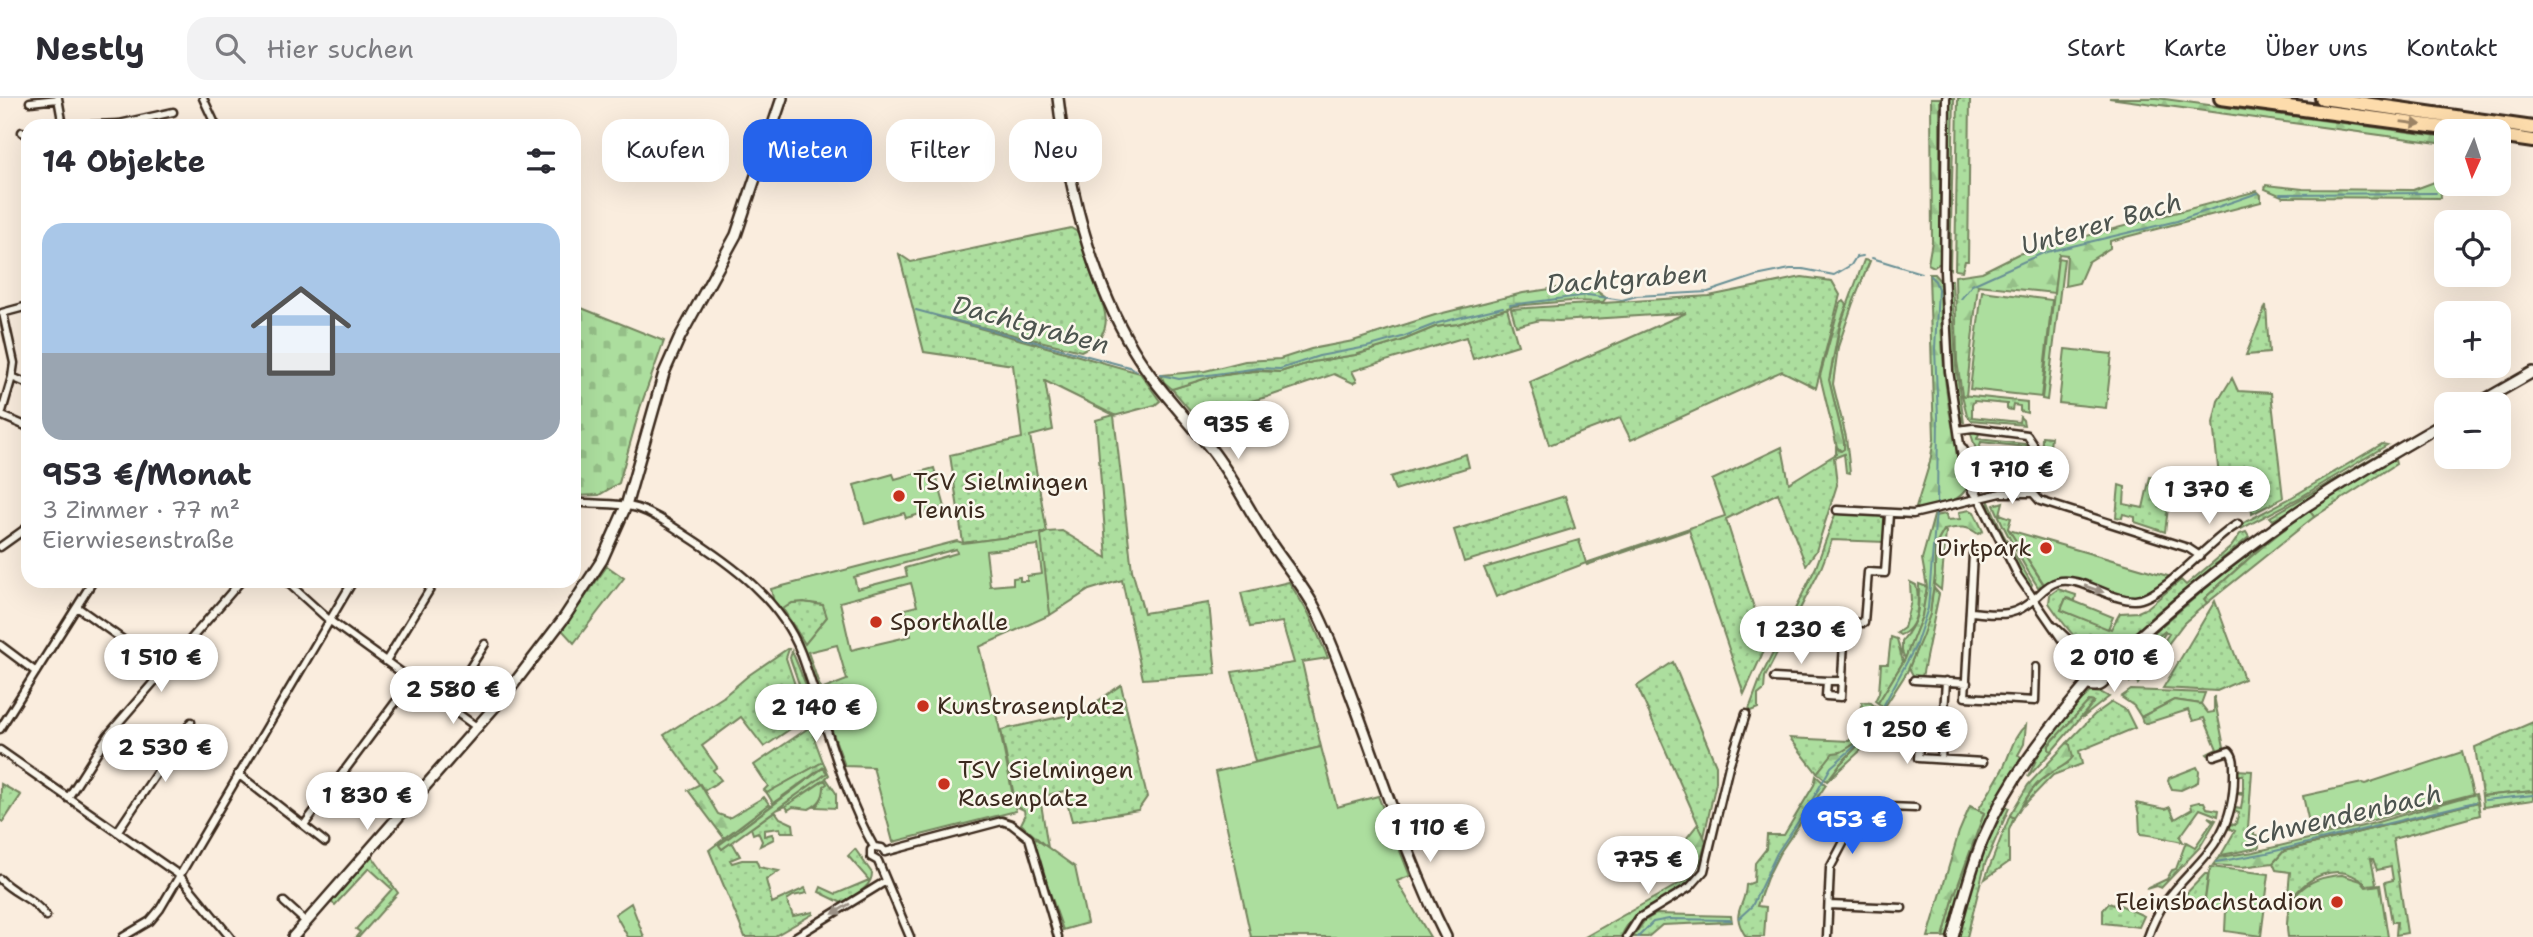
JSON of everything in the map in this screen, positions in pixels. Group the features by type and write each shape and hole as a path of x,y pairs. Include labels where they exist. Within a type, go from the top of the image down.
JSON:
{"highway":[{"path":"2221,98 2434,126"},
{"path":"2322,98 2533,128"},
{"path":"2511,138 2533,141"}],"street":[{"path":"203,98 213,119"},
{"path":"293,937 478,728 533,661 602,560 626,506 657,392 680,337 736,235 782,98"},
{"path":"1058,98 1064,145 1078,207 1096,269 1111,307 1150,374 1216,456 1315,609 1332,645 1410,853 1446,937"},
{"path":"1945,98 1945,318 1948,371 1962,446 1978,489 1979,499 2006,556 2085,678 2097,686 2108,676 2102,663 2087,664 2085,678 2040,740 2002,800 1976,860 1953,937"},
{"path":"30,102 58,99 61,119"},
{"path":"153,119 173,112"},
{"path":"21,308 1,313 14,363 0,415 21,424"},
{"path":"2498,392 2533,372"},
{"path":"12,377 21,381"},
{"path":"1958,430 1973,428 2027,435 2033,444 2033,493"},
{"path":"2106,667 2216,573 2294,515 2434,429"},
{"path":"1837,510 1889,514 1923,512 2001,493 2033,493 2043,503 2189,548 2200,556"},
{"path":"581,503 626,506 655,516 715,554 756,587 782,619 801,654 845,784 874,847"},
{"path":"1827,681 1826,696 1841,697 1845,622 1864,623 1868,572 1885,573 1889,514"},
{"path":"1969,612 2011,614 2034,600 2052,584 2069,580 2125,600 2144,599 2200,556 2217,537 2238,524"},
{"path":"0,547 21,532"},
{"path":"1973,554 1965,698 2035,701 2036,667"},
{"path":"0,729 89,588"},
{"path":"68,798 108,735 235,588"},
{"path":"294,588 330,620 478,728"},
{"path":"123,937 150,921 349,588"},
{"path":"386,661 431,588"},
{"path":"77,607 164,669"},
{"path":"2049,621 2092,662"},
{"path":"447,704 485,644"},
{"path":"0,645 36,673"},
{"path":"1774,678 1842,681"},
{"path":"304,825 412,680"},
{"path":"1914,680 1966,682"},
{"path":"1941,759 1946,681"},
{"path":"1627,937 1639,918 1690,887 1704,871 1746,714"},
{"path":"117,832 191,722"},
{"path":"1943,736 1920,735 1918,758 1983,762"},
{"path":"0,750 179,875 230,937"},
{"path":"2148,937 2164,902 2211,852 2227,823 2233,801 2234,761 2229,751 2214,756"},
{"path":"238,774 325,842"},
{"path":"1827,937 1830,868 1863,806 1915,808"},
{"path":"885,852 1002,821 1007,822 1029,838 1058,937"},
{"path":"874,847 880,847 885,852"},
{"path":"874,847 870,855 878,861 910,937"},
{"path":"878,861 884,857 885,852"},
{"path":"0,879 31,900 46,916"},
{"path":"795,937 887,881"},
{"path":"284,902 306,922"},
{"path":"1829,905 1902,908"}],"green space":[{"path":"1931,98 1940,98 1940,263 1934,267 1928,264 1932,241"},
{"path":"1950,98 1954,98 1950,268 1948,265"},
{"path":"1958,98 1970,98 1968,261 1965,261 1962,271 1955,270"},
{"path":"2109,98 2157,98 2434,135 2434,142"},
{"path":"2434,182 2434,196 2441,198 2284,197 2265,189 2266,185 2303,189 2413,190"},
{"path":"2257,191 2261,195 2261,202 2110,241 2110,248 2088,262 2079,283 2065,286 2067,255 2059,254 2054,293 1978,285 1966,396 1962,395 1957,361 1955,276 1982,272 2018,254"},
{"path":"1071,228 1079,233 1106,318 1101,336 1081,351 936,316 1140,373 1160,401 1155,405 1114,416 1132,570 1144,613 1209,603 1216,674 1143,679 1122,580 1089,590 1050,615 1040,534 1046,532 963,543 950,455 1022,438 1013,365 924,352 899,254 911,262","holes":["1045,381 1114,415 1096,420 1107,558 1062,531 1047,532 1030,436 1053,430"]},
{"path":"2058,258 2064,259 2047,400 2042,399"},
{"path":"1864,260 1870,261 1838,347 1833,384 1846,437 1850,473 1846,472 1844,454 1834,458 1837,485 1816,551 1806,565 1778,493 1726,519 1766,646 1744,694 1689,530 1587,565 1586,563 1725,516 1712,480 1782,447 1789,483 1836,454 1836,447 1840,451 1843,449 1844,442 1829,380 1841,323"},
{"path":"1929,274 1934,274 1940,281 1949,410 1968,486 1952,501 1915,511 1934,439"},
{"path":"1802,277 1832,281 1840,295 1816,388 1782,371 1631,440 1620,418 1549,445 1530,382 1686,313 1540,320 1516,326 1511,309 1709,296"},
{"path":"1948,280 1952,280 1956,366 1964,423 1952,376"},
{"path":"1557,288 1593,288 1606,298 1603,302 1571,301 1514,306 1457,324 1435,327 1355,355 1312,362 1280,372 1256,370 1210,377 1172,389 1161,375 1205,371 1245,361 1280,359 1311,349 1353,341 1435,315 1523,293"},
{"path":"1982,291 2052,300 2041,397 1970,389"},
{"path":"1844,301 1847,305 1840,323 1829,380 1844,442 1844,449 1841,451 1837,447 1820,376 1840,303"},
{"path":"2266,305 2269,353 2246,355"},
{"path":"581,308 664,341 640,408 619,483 599,495 581,496"},
{"path":"1507,308 1518,345 1473,359 1466,337 1352,371 1357,381 1353,383 1334,374 1267,397 1194,415 1172,389 1210,377 1255,371 1280,372 1312,362 1355,355 1435,327 1457,324"},
{"path":"2065,349 2112,354 2106,408 2059,403"},
{"path":"2232,378 2238,391 2271,393 2283,498 2252,514 2250,491 2239,492 2237,484 2232,484 2231,474 2219,476 2213,423 2218,401"},
{"path":"1962,395 2027,402 2027,413 2020,411 2020,406 2013,405 2012,410 2007,409 2007,404 1974,401 1972,405 1972,417 2019,422 2020,417 2024,425 1971,420"},
{"path":"1970,431 1980,431 1977,439 2028,446 2029,452 2026,452 2026,447 1981,442 1978,453 1982,454 1982,459 2025,463 2026,459 2029,459 2028,472 2026,467 1989,463 1987,480 2018,483 2017,487 1988,487"},
{"path":"2042,436 2051,437 2047,483 2041,483"},
{"path":"2382,444 2387,445 2299,498 2241,529 2234,528 2287,500"},
{"path":"2387,449 2297,507 2273,520 2270,517"},
{"path":"1466,454 1469,467 1395,490 1390,477"},
{"path":"2395,460 2396,464 2314,517 2310,511"},
{"name":"TSV Sielmingen Tennis","path":"934,468 945,507 906,518 904,513 865,524 854,485 893,474 895,479"},
{"path":"2170,473 2191,475 2193,500 2169,500 2165,532 2135,522 2135,517 2123,514 2122,518 2116,517 2119,485 2125,487 2124,504 2143,508 2150,477 2169,479"},
{"path":"1565,496 1575,528 1464,562 1454,530"},
{"path":"1989,502 2003,534 2032,584 2031,587 2004,546 1989,509"},
{"path":"2003,502 2000,514 2011,518 2008,528 2044,585 2038,587 2004,526 1994,505"},
{"path":"2310,511 2314,517 2207,603 2204,599 2243,564"},
{"path":"1836,512 1887,516 1885,542 1832,540 1821,568 1765,677 1764,690 1758,695 1758,708 1748,712 1761,677 1816,567"},
{"path":"1959,512 1974,512 1983,531 1978,534 1962,528 1944,530 1935,546 1935,575 1930,614 1907,672 1884,708 1878,703 1905,659 1922,616 1927,587 1922,559 1934,516 1946,514 1947,520 1960,519"},
{"path":"1944,530 1941,590 1934,584 1935,546"},
{"name":"Dirtpark","path":"2009,530 2171,577 2150,592 2133,597 2126,597 2074,578 2054,579 2044,584"},
{"path":"2279,531 2205,598 2207,603 2184,623 2138,684 2137,681 2169,634 2165,632 2134,656 2126,671 2123,659 2231,567"},
{"path":"1047,532 1041,535 1050,615 979,647 999,726 1016,811 893,842 873,767 845,766 817,690 774,603 771,589 957,541 963,543","holes":["1038,545 1042,574 1027,576 1027,581 1020,581 1020,577 1013,578 1013,584 990,586 986,551","956,549 957,553 905,568 907,576 857,589 854,577","911,583 917,606 905,609 911,636 851,650 840,602","792,603 823,605 827,617 805,644 783,609","837,645 847,680 821,690 808,652","842,688 847,700 828,711 822,695"]},
{"path":"2246,532 2249,537 2155,614 2115,651 2094,652 2088,649 2069,630 2049,603 2050,595 2058,589 2076,595 2075,601 2066,598 2061,610 2111,629 2120,613 2138,612 2147,608 2181,580 2186,585 2231,547 2240,534"},
{"path":"1579,540 1586,563 1496,597 1484,568"},
{"path":"607,566 624,578 574,643 562,630"},
{"path":"1289,582 1309,614 1328,658 1302,662 1321,747 1255,762 1232,672 1294,663 1282,622 1250,627 1241,593"},
{"path":"1910,582 1916,585 1916,614 1911,627 1900,635 1897,633 1904,628 1911,601"},
{"path":"1919,584 1927,587 1922,616 1905,659 1902,641 1917,615"},
{"path":"1933,587 1939,594 1922,677 1914,677 1909,668 1930,614"},
{"path":"2066,598 2113,617 2108,629 2061,610"},
{"path":"2215,601 2244,679 2217,691 2163,688"},
{"path":"792,603 823,605 827,617 805,645 782,608"},
{"path":"2165,631 2130,682 2126,671 2134,656"},
{"path":"1891,637 1897,639 1903,662 1878,703 1875,701 1879,693 1881,664 1888,664"},
{"path":"787,649 786,658 806,718 764,747 741,717 702,746 717,767 713,770 721,780 704,791 664,735 723,697"},
{"path":"792,651 815,707 811,719 790,658"},
{"path":"1673,662 1716,765 1716,782 1704,837 1637,686"},
{"path":"1121,685 1147,797 1138,810 1072,821 1064,791 1040,797 1048,848 1021,824 1025,816 1024,810 1016,806 1001,730 1082,712"},
{"path":"792,687 801,713 787,718 778,692"},
{"path":"2131,690 2205,693 2201,704 2174,700 2141,717 2134,706 2121,697"},
{"path":"2091,692 2109,697 2082,718 2093,702 2089,701 2049,745 2052,751 2028,777 2039,754 2037,752 2074,706"},
{"path":"2214,696 2224,747 2208,755 2217,749 2204,718 2193,721 2188,710 2147,723 2143,723 2141,717 2174,700 2201,704 2208,713 2214,712"},
{"path":"2089,701 2094,702 2052,751 2049,750 2049,745"},
{"path":"1862,702 1871,703 1877,708 1865,730 1851,746 1826,763 1817,773 1790,738 1849,741 1860,729"},
{"path":"2112,702 2126,710 2135,728 2079,751 2082,764 2053,775 2023,806 2041,780 2068,763 2070,745 2067,743 2094,715"},
{"path":"1877,708 1882,711 1870,733 1827,781 1817,773 1833,753 1841,752 1856,743"},
{"path":"1882,711 1886,714 1880,733 1827,781 1870,733"},
{"path":"2533,722 2533,791 2482,796 2475,747"},
{"path":"2026,725 2024,744 2018,755 2023,758 1983,828 1948,937 1943,937 1954,896 1984,813 1978,810"},
{"path":"810,727 823,762 767,793 764,790 768,786 754,765"},
{"path":"2067,743 2073,757 2036,785 2014,818 2010,815 2028,785"},
{"path":"1321,747 1337,807 1378,796 1410,876 1397,881 1430,937 1251,937 1215,772"},
{"path":"2462,752 2473,794 2312,836 2303,796 2365,784"},
{"path":"823,762 825,766 773,803 767,793"},
{"path":"825,766 829,775 826,778 836,793 836,808 815,807 822,798 824,780 776,810 826,772 823,768 772,803"},
{"path":"2197,767 2198,782 2181,790 2172,789 2169,778"},
{"path":"823,768 827,773 722,849 719,845"},
{"path":"2236,770 2252,771 2248,829 2254,830 2254,836 2259,836 2259,848 2221,855 2235,831 2228,828 2230,824 2235,825 2239,813 2234,811 2235,808 2241,809 2243,795 2237,792 2243,792 2243,775 2236,775"},
{"path":"1816,776 1826,785 1779,854 1757,906 1766,907 1764,937 1746,937 1739,921 1739,910 1746,885 1754,882 1755,863 1766,849 1767,835 1784,835 1814,785"},
{"path":"825,780 827,784 816,805 809,809 793,807 788,810 786,806"},
{"path":"1,784 21,795 3,822 0,820"},
{"path":"700,784 718,814 729,818 764,797 769,804 724,838 688,790"},
{"path":"2533,791 2533,800 2483,807 2482,796"},
{"path":"2476,794 2478,802 2284,851 2273,863 2242,867 2213,865 2219,857 2254,852 2367,825"},
{"path":"2204,802 2207,808 2219,810 2218,816 2200,809 2180,837 2183,842 2140,834 2136,803 2165,809 2170,807 2175,819 2192,809 2191,804"},
{"path":"2478,802 2480,815 2393,839 2407,933 2396,935 2397,922 2392,922 2385,882 2393,880 2391,867 2377,870 2373,859 2376,884 2367,885 2345,873 2322,874 2303,887 2287,906 2290,872 2276,870 2273,863 2284,851"},
{"path":"769,804 771,806 719,845 722,849 732,842 740,856 730,860 732,863 756,860 759,867 779,871 766,880 772,903 805,888 807,893 787,900 793,916 813,914 773,937 745,937 709,850"},
{"path":"1970,806 1984,813 1954,896 1943,937 1928,937 1959,832"},
{"path":"2006,807 2009,808 1985,864 1967,937 1958,937 1982,853 1996,821"},
{"path":"775,811 780,818 793,824 794,832 781,832 780,828 764,830 764,836 772,834 774,839 760,846 762,841 758,832 753,834 751,828"},
{"path":"2010,815 2014,818 2009,830 2009,862 1985,879"},
{"path":"2208,817 2216,820 2200,847 2161,888 2156,886 2146,889 2167,879 2172,870 2176,869 2186,842 2195,847 2213,821"},
{"path":"1698,824 1706,841 1697,867 1686,877 1675,853"},
{"path":"1031,838 1075,867 1087,923 1063,930"},
{"path":"855,849 872,873 869,883 866,887 842,903 819,892 821,887 836,894 869,880 848,856"},
{"path":"372,856 398,893 359,937 356,937 360,932 356,929 392,889 369,868 335,905 331,902"},
{"path":"2211,867 2269,874 2261,936 2225,931 2226,910 2204,907"},
{"path":"2208,874 2204,908 2177,903"},
{"name":"Fleinsbachstadion","path":"2342,875 2361,881 2366,887 2380,885 2388,937 2288,937 2288,912 2298,892 2316,880"},
{"path":"1691,877 1694,878 1685,886 1636,916 1621,937 1585,937"},
{"path":"631,903 644,937 628,937 615,914"},
{"path":"2109,903 2116,903 2144,916 2139,927 2103,923 2103,910"},
{"path":"1656,914 1731,916 1732,922 1662,925 1648,937 1633,937 1645,920"}],"waterway":[{"name":"Unterer Bach","path":"1961,299 1972,285 2043,253 2177,221 2258,193"},
{"name":"Unterer Bach","path":"2280,194 2434,193"},
{"name":"Dachtgraben","path":"1510,305 1588,295 1622,300 1637,296 1708,292 1756,276 1790,269 1834,275 1851,265 1856,257 1863,256"},
{"name":"Dachtgraben","path":"1872,258 1921,273"},
{"name":"Unterer Bach","path":"1930,276 1938,289 1935,349 1938,416 1937,506"},
{"name":"Dachtgraben","path":"1161,375 1179,379 1259,368 1280,369 1319,356 1367,347 1438,323 1503,307"},
{"name":"Dachtgraben","path":"916,310 1137,371"},
{"name":"Unterer Bach","path":"1739,918 1752,906 1777,853 1831,767 1872,727 1915,647 1928,608 1936,512"},
{"name":"Schwendenbach","path":"2485,800 2533,795"},
{"name":"Schwendenbach","path":"2216,862 2267,853 2475,802"},
{"name":"Unterer Bach","path":"1638,937 1653,922 1669,919 1731,920"}],"place":[{"name":"TSV Sielmingen Tennis","path":"899,496"},
{"name":"Dirtpark","path":"2046,548"},
{"name":"Sporthalle","path":"876,622"},
{"name":"Kunstrasenplatz","path":"923,706"},
{"name":"TSV Sielmingen Rasenplatz","path":"944,784"},
{"name":"Fleinsbachstadion","path":"2337,902"}]}
